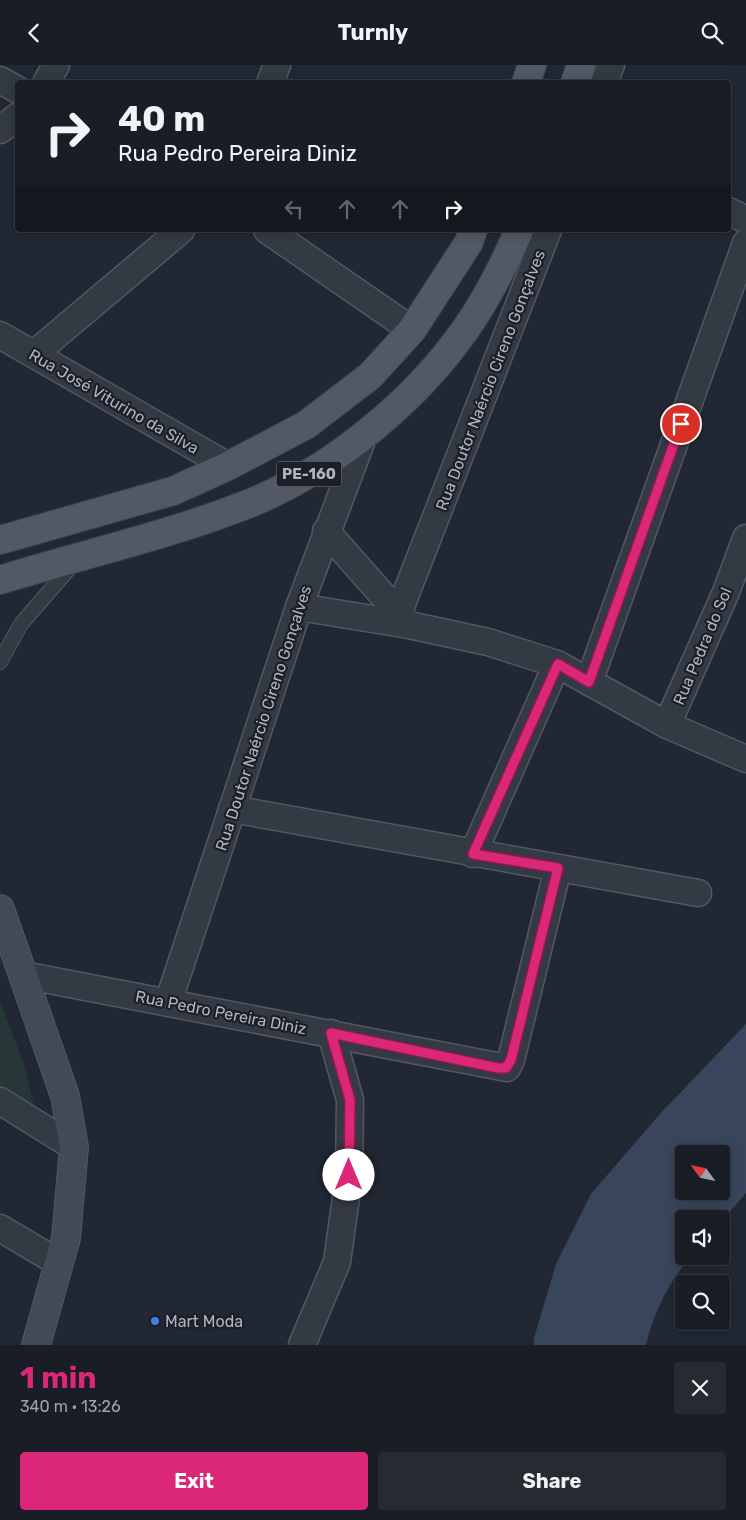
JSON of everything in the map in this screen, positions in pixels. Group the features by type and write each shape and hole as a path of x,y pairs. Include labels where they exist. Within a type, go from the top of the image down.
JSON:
{"main road":[{"path":"527,80 532,65"},
{"path":"576,80 581,65"},
{"name":"PE-160","path":"0,540 173,491 228,466 306,425 370,376 412,330 469,242 472,232"},
{"name":"PE-160","path":"1,580 177,529 254,501 310,473 364,435 417,388 465,330 502,270 518,232"},
{"path":"3,926 23,975 65,1096 74,1147 66,1239 36,1345"}],"street":[{"path":"48,80 56,65"},
{"path":"271,80 277,65"},
{"path":"605,80 611,65"},
{"path":"0,80 15,88"},
{"path":"0,130 15,118"},
{"path":"731,212 746,220"},
{"path":"34,355 179,232"},
{"path":"270,232 412,330"},
{"name":"Rua Doutor Naércio Cireno Gonçalves","path":"403,619 547,232"},
{"path":"589,682 740,281 746,243"},
{"name":"Rua José Viturino da Silva","path":"0,335 228,466"},
{"name":"Rua Doutor Naércio Cireno Gonçalves","path":"168,1003 299,607 326,531 364,435"},
{"path":"326,531 403,619"},
{"name":"Rua Pedra do Sol","path":"667,725 736,597 746,538"},
{"name":"Rua Pedra do Sol","path":"299,607 403,619 488,642 558,664 667,725 746,759"},
{"path":"473,854 558,664"},
{"path":"232,809 473,854 698,893"},
{"name":"Rua Pedro Pereira Diniz","path":"23,975 506,1068 511,1060 558,868"},
{"path":"302,1345 337,1262 349,1175 350,1100 331,1033"},
{"path":"0,1101 74,1147"},
{"path":"0,1228 59,1263"}],"lane":[{"path":"0,662 21,625 81,556"}],"shaded area":[{"path":"0,1002 24,1064 35,1111 0,1088"}],"water":[{"path":"746,1024 746,1193 730,1212 730,1210 675,1210 675,1265 683,1265 675,1275 663,1298 653,1321 646,1345 534,1345 534,1338 556,1264 591,1194 659,1115"}],"place":[{"name":"Mart Moda","path":"155,1321"}],"route":[{"path":"349,1175 350,1100 331,1033 498,1068 506,1068 509,1065 558,868 473,854 558,664 589,682 681,424"}]}
